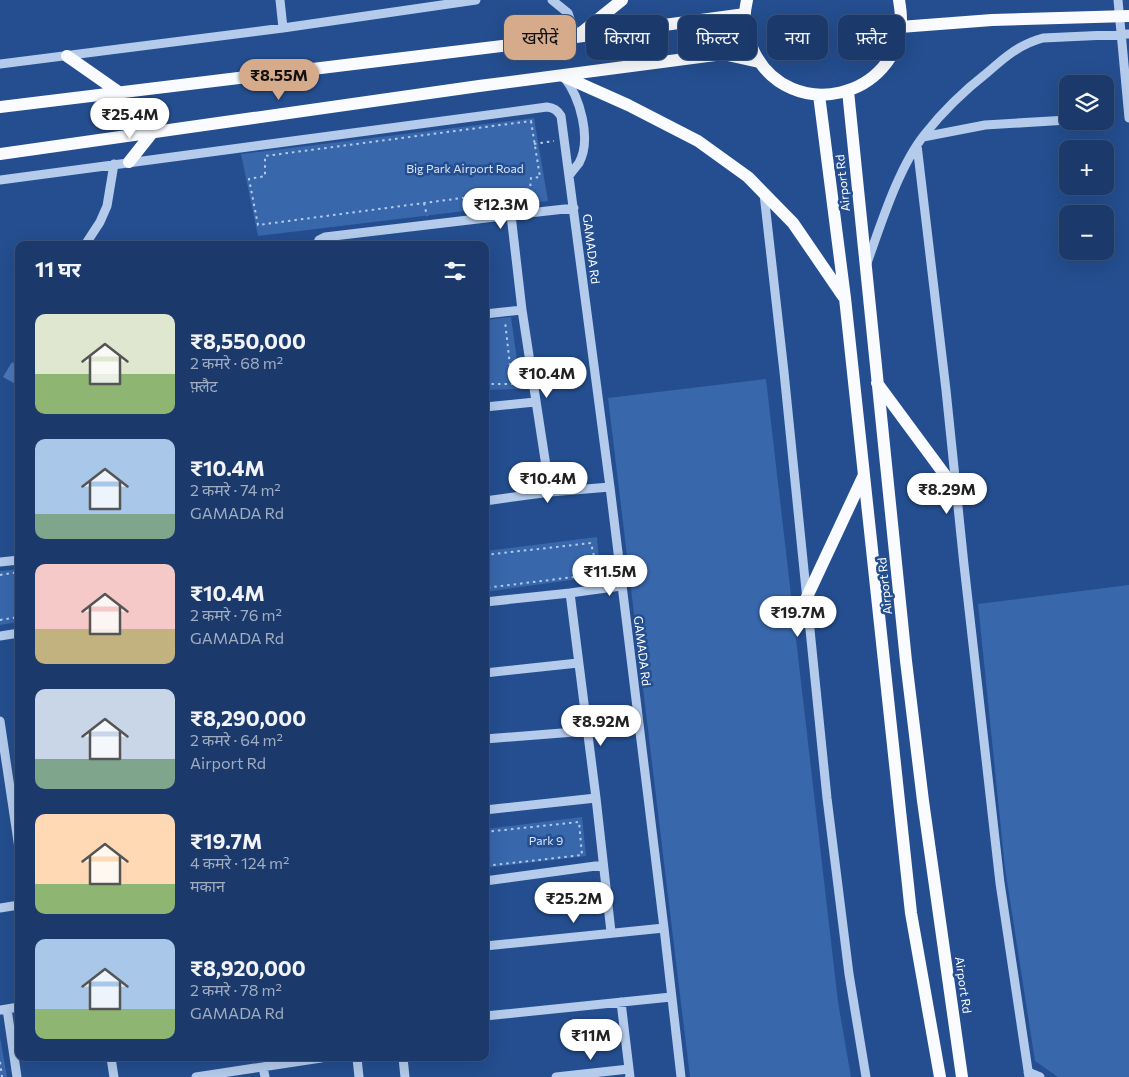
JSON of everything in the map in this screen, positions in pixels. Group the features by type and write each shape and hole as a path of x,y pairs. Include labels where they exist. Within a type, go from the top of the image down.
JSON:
{"main road":[{"path":"576,37 622,0"},
{"path":"747,0 744,20 748,42 758,62 772,77 790,88 819,95 830,95 848,91 872,78 888,60"},
{"path":"899,0 901,15"},
{"path":"576,37 745,14"},
{"path":"905,28 992,20 1125,16"},
{"path":"0,107 504,46"},
{"path":"0,154 479,86 723,54 758,62"},
{"path":"68,56 120,93"},
{"path":"563,76 628,105 698,141 748,177 792,223 844,298"},
{"name":"Airport Rd","path":"848,91 906,661 962,1077"},
{"path":"819,95 844,298 911,913 940,1077"},
{"path":"129,162 152,133"},
{"path":"877,383 956,490"},
{"path":"806,599 864,476"}],"street":[{"path":"280,0 284,28"},
{"path":"0,64 284,28 476,0"},
{"path":"552,0 569,15"},
{"path":"1118,0 1125,16 1129,118"},
{"path":"865,267 892,198 917,145 951,105 974,83 1022,46 1043,38 1125,34"},
{"path":"563,76 572,87 580,108 584,142 580,162 569,176"},
{"name":"GAMADA Rd","path":"129,162 547,107 558,110 561,116 574,208 610,487 681,1077"},
{"path":"923,137 985,125 1059,121"},
{"path":"917,145 1000,883 1029,1074 1040,1077"},
{"path":"0,180 129,162"},
{"path":"88,241 100,222 107,206 114,164"},
{"path":"764,194 784,372 826,798 849,974 866,1077"},
{"path":"319,241 325,237 574,208"},
{"path":"511,215 522,310 550,492"},
{"path":"489,314 522,310"},
{"path":"489,407 535,402"},
{"path":"489,500 550,492 610,487"},
{"path":"0,562 15,560"},
{"path":"489,602 621,586"},
{"path":"570,593 611,932"},
{"path":"0,636 15,634"},
{"path":"489,673 578,663"},
{"path":"0,727 15,823"},
{"path":"489,739 587,731"},
{"path":"489,810 596,798"},
{"path":"489,880 603,865"},
{"path":"0,908 15,906"},
{"path":"489,946 664,928"},
{"path":"489,1016 671,997"},
{"path":"556,1077 630,1073 621,1002"},
{"path":"3,1010 17,1077"},
{"path":"111,1061 114,1077"},
{"path":"202,1077 302,1061"},
{"path":"357,1061 359,1077"},
{"path":"403,1061 405,1077"},
{"path":"263,1067 265,1077"}],"path":[{"path":"531,121 534,144 540,176 531,178 530,190 258,225 249,179 265,176 265,156 531,121"},
{"path":"534,144 564,140"},
{"path":"424,203 430,225"},
{"path":"489,384 512,384 505,319"},
{"path":"489,555 592,543 598,574 489,588"},
{"path":"0,575 15,573"},
{"path":"0,620 15,618"},
{"path":"489,832 579,822 582,855 489,866"},
{"path":"0,1062 2,1077"}],"green space":[{"name":"Big Park Airport Road","path":"534,118 548,201 258,236 241,154"},
{"path":"511,317 521,389 489,390 489,320"},
{"path":"766,379 838,1002 851,1077 690,1077 679,987 608,398"},
{"path":"597,537 600,576 489,591 489,550"},
{"path":"15,569 15,623 0,625 0,571"},
{"path":"1129,585 1129,1077 1058,1077 1035,1061 1005,868 978,604"},
{"name":"Park 9","path":"582,817 586,856 489,868 489,829"},
{"path":"0,1037 7,1077 0,1077"}],"building":[{"path":"12,362 15,364 15,384 3,377"}]}
